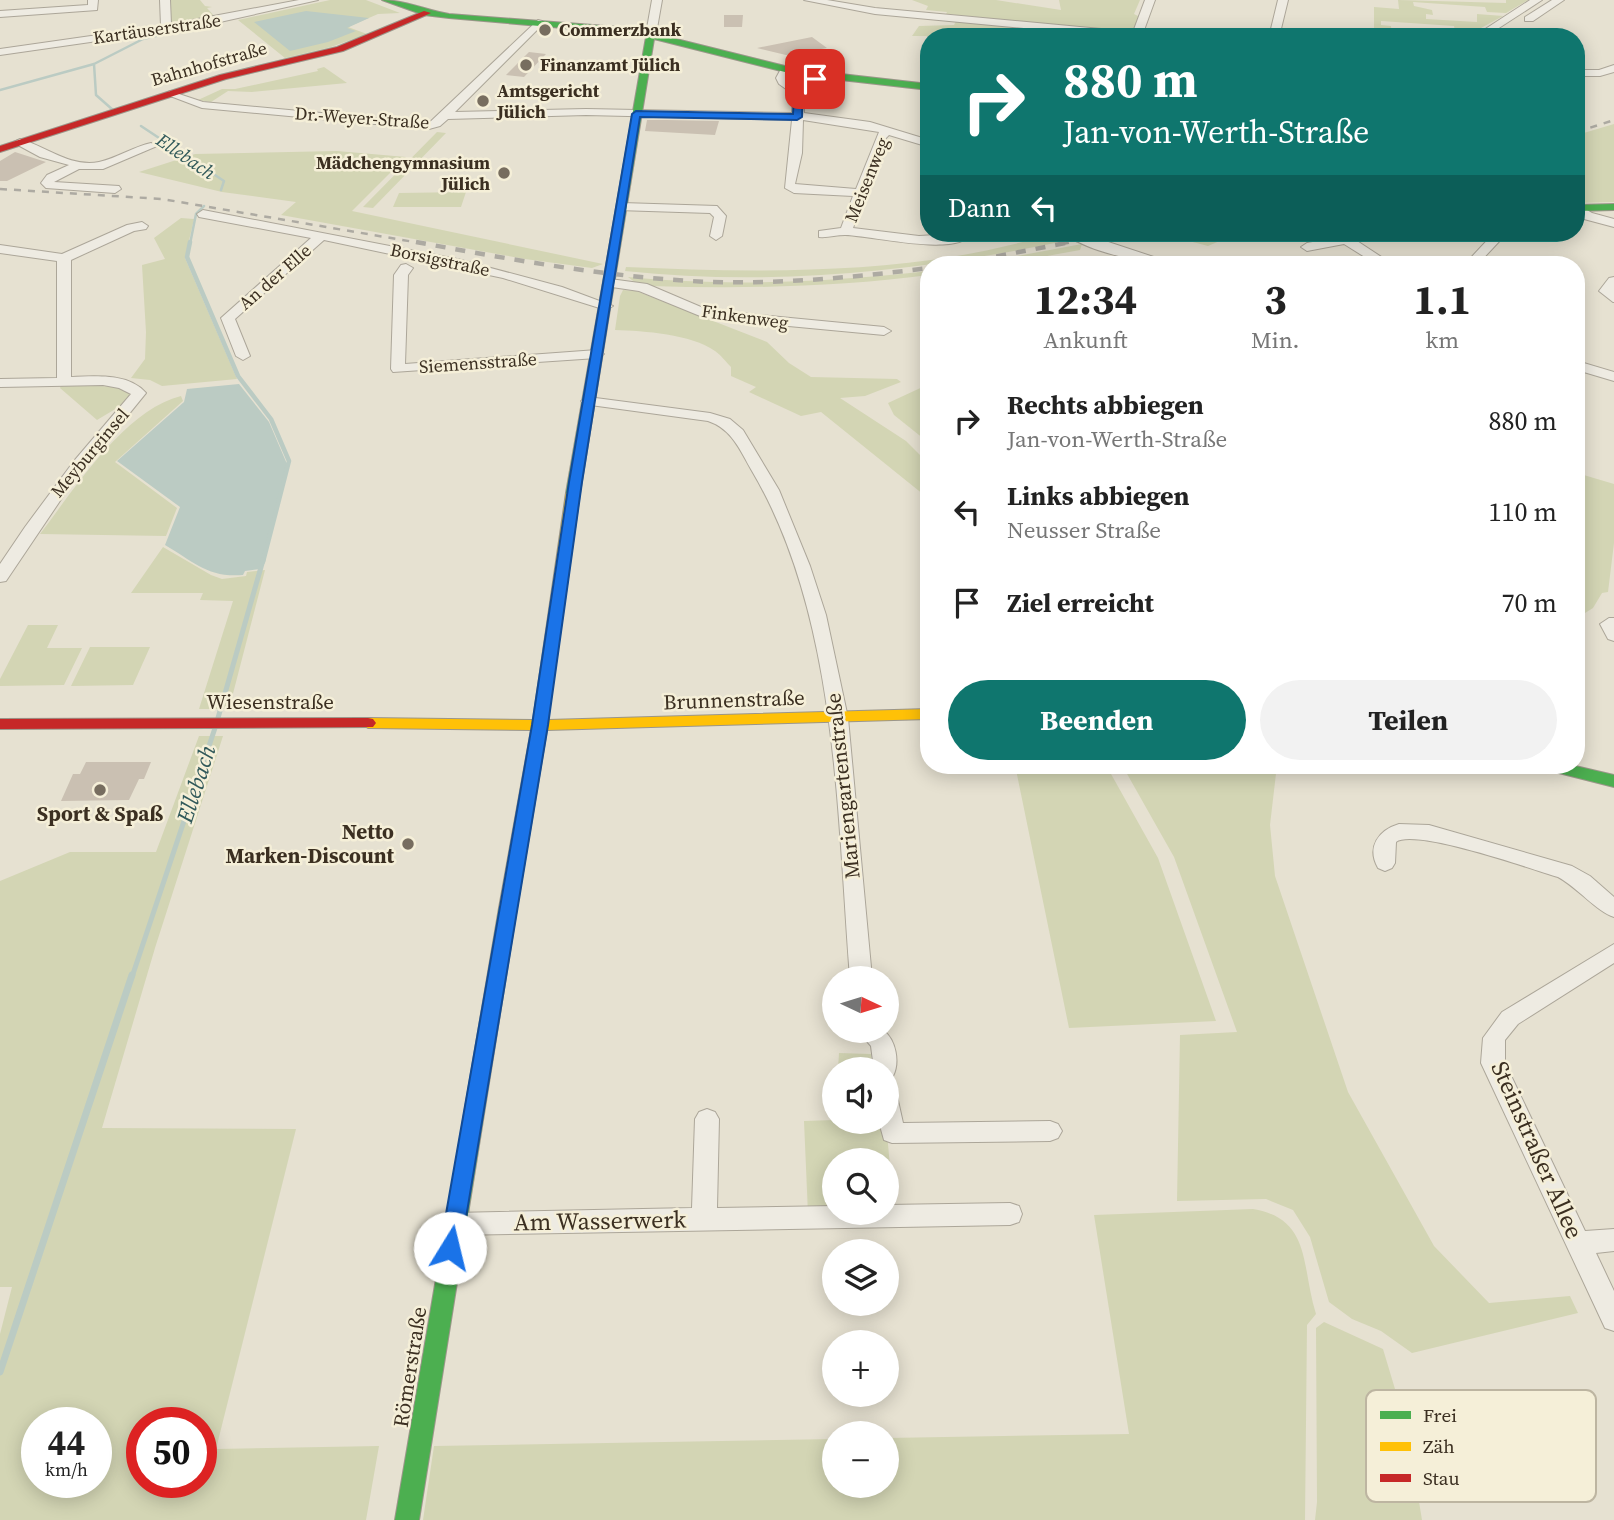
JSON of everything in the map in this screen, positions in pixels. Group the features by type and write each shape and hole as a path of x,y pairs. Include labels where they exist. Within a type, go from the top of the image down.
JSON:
{"main road":[{"path":"386,0 427,13 651,34 821,76 920,86"},
{"name":"Bahnhofstraße","path":"0,149 244,71 340,49 427,13"},
{"name":"Römerstraße","path":"407,1520 454,1224 540,725 589,401 651,34"},
{"path":"648,55 666,44 692,45"},
{"path":"1585,208 1614,207"},
{"name":"Brunnenstraße","path":"540,725 920,714"},
{"name":"Wiesenstraße","path":"0,724 540,725"},
{"path":"1585,774 1614,781"}],"street":[{"path":"0,14 93,8 93,0"},
{"path":"165,0 177,27"},
{"name":"Kartäuserstraße","path":"0,52 177,27 313,0"},
{"name":"Römerstraße","path":"651,34 657,0"},
{"path":"809,0 875,11 1069,28"},
{"path":"1139,28 1150,0"},
{"path":"1276,28 1283,0"},
{"path":"1492,28 1537,0"},
{"path":"1523,23 1559,0"},
{"path":"445,116 538,23"},
{"path":"1585,73 1600,73 1614,68"},
{"path":"786,69 781,78 783,82 799,93"},
{"path":"821,76 799,93 796,153 789,185 794,189 862,193"},
{"name":"Dr.-Weyer-Straße","path":"170,94 202,105 429,126 445,116 586,112 797,117 850,121 920,141"},
{"name":"Meisenweg","path":"846,231 881,137 888,130"},
{"path":"20,142 44,155 76,165 99,166 151,146"},
{"path":"76,165 51,178 47,183 115,189"},
{"path":"622,207 713,209 720,216 716,236"},
{"name":"Borsigstraße","path":"203,214 479,268 558,289 606,306"},
{"path":"1585,214 1614,223"},
{"path":"0,249 64,258 131,228 142,226"},
{"name":"Meisenweg","path":"823,233 846,231 920,241"},
{"name":"An der Elle","path":"243,356 228,318 321,236"},
{"path":"1090,242 1140,256"},
{"path":"1307,247 1335,242"},
{"path":"1349,242 1372,256"},
{"path":"1479,256 1492,242"},
{"path":"0,383 64,382 64,258"},
{"name":"Siemensstraße","path":"405,268 401,275 409,285 398,369 597,354"},
{"path":"1613,298 1606,290 1614,281"},
{"name":"Finkenweg","path":"610,283 642,287 705,314 884,331"},
{"path":"1585,368 1614,377"},
{"name":"Meyburginsel","path":"0,577 55,493 139,393 132,386 120,383 64,382"},
{"name":"Mariengartenstraße","path":"589,401 710,417 726,422 736,430 771,490 802,566 817,615 839,718 860,966"},
{"path":"1614,624 1609,624 1614,635"},
{"path":"1385,863 1386,841 1392,834 1412,830 1429,832 1565,871 1583,881 1614,909"},
{"name":"Steinstraßer Allee","path":"1614,953 1510,1018 1494,1038 1493,1063 1614,1319"},
{"name":"Am Wasserwerk","path":"704,1219 707,1119"},
{"path":"899,1133 1050,1131"},
{"name":"Am Wasserwerk","path":"454,1224 1010,1214"},
{"path":"1579,1243 1614,1240"}],"green space":[{"path":"169,0 200,0 205,6 212,7 207,8 216,18 171,25"},
{"path":"330,0 366,0 400,13 378,14 348,27 367,34 331,47 285,58 238,20"},
{"path":"912,0 996,0 1061,10 1059,0 1140,0 1134,14 1140,17 1135,28 1091,28 946,14 947,12 926,10 928,6"},
{"path":"1398,0 1506,3 1506,0 1528,0 1506,13 1487,12 1485,7 1413,2 1414,6 1432,10 1433,15 1426,14 1426,19 1477,22 1477,14 1503,16 1481,28 1381,21 1381,25 1391,28 1374,28 1374,7 1399,9"},
{"path":"956,21 1029,28 920,28 920,36 912,36 919,26 954,25"},
{"path":"324,67 347,83 252,92 228,91 211,102 198,100 222,89 235,89 318,71 317,69"},
{"path":"1614,124 1614,202 1585,203 1585,133"},
{"path":"437,132 446,133 373,208 363,207"},
{"path":"337,151 406,157 352,211 603,264 592,268 525,259 281,215 296,202 222,192 139,172 195,154"},
{"path":"466,192 461,207 393,207 399,193"},
{"path":"181,218 194,219 185,258 237,379 162,386 150,380 131,378 145,359 142,265 165,259 154,238"},
{"path":"1022,242 1059,242 983,256 957,256"},
{"path":"1193,242 1217,242 1208,246"},
{"path":"1082,244 1080,250 1047,256 1017,256"},
{"path":"920,261 920,266 793,276 681,276 625,271 626,267 708,270 833,269"},
{"path":"920,272 920,276 894,279 755,287 650,286 637,284 628,277 703,282 854,278"},
{"path":"623,290 636,291 767,342 789,363 811,377 897,379 901,382 865,396 840,398 906,441 920,455 920,492 821,412 801,416 749,392 756,387 731,376 731,367 705,345 667,334 615,330"},
{"path":"61,385 125,387 136,393 127,406 117,408 97,420 60,388"},
{"path":"920,388 920,436 894,415 888,403"},
{"path":"181,396 183,401 115,462 177,508 166,536 40,534 120,434 160,404"},
{"path":"1585,475 1614,484 1614,543 1608,592 1602,593 1593,608 1585,613"},
{"path":"163,547 222,579 265,570 229,709 199,709 233,601 200,600 203,593 131,593"},
{"path":"28,625 58,625 47,648 82,648 64,685 0,686 0,679"},
{"path":"90,647 150,647 133,685 71,686"},
{"path":"199,736 223,736 155,948 102,1128 296,1129 217,1445 217,1407 126,1407 126,1498 217,1498 217,1449 379,1446 366,1520 0,1520 0,1334 12,1287 0,1287 0,881 70,852 156,852"},
{"path":"1017,774 1111,774 1158,858 1216,1021 1069,1028"},
{"path":"1127,774 1276,774 1270,825 1275,876 1348,1092 1434,1246 1489,1303 1570,1296 1578,1313 1412,1353 1381,1331 1352,1319 1329,1302 1310,1237 1293,1210 1266,1199 1177,1201 1180,1035 1237,1032 1174,857"},
{"path":"839,1053 871,1054 871,1057 839,1057"},
{"path":"822,1120 822,1134 887,1134 888,1148 822,1148 822,1214 808,1214 804,1121"},
{"path":"1253,1209 1272,1214 1286,1223 1295,1234 1305,1263 1316,1314 1307,1325 1305,1520 423,1520 434,1446 822,1439 822,1498 899,1498 899,1438 1129,1434 1094,1215"},
{"path":"1324,1322 1383,1349 1395,1390 1366,1390 1366,1502 1419,1502 1422,1520 1315,1520 1316,1328"}],"shaded area":[{"path":"306,11 369,18 347,28 356,31 328,42 290,51 254,22"},
{"path":"239,384 269,422 287,464 260,569 245,571 243,575 231,575 202,568 165,545 180,507 117,461 184,402 187,389"}],"building":[{"path":"724,15 743,15 742,27 724,27"},
{"path":"812,37 827,48 786,55 757,48"},
{"name":"Finanzamt Jülich","path":"529,52 546,54 524,77 506,75"},
{"path":"647,120 719,121 715,135 645,131"},
{"path":"15,152 46,162 7,181 0,181 0,161"},
{"name":"Sport & Spaß","path":"86,762 151,762 144,779 139,779 129,800 61,801 73,774 80,774"}],"waterway":[{"name":"Ellebach","path":"94,64 143,39 181,30 181,24"},
{"path":"0,90 94,64"},
{"name":"Ellebach","path":"94,64 96,95 113,110"},
{"name":"Ellebach","path":"141,126 224,181 221,190"},
{"name":"Ellebach","path":"190,244 196,214 204,206"},
{"name":"Ellebach","path":"190,242 187,257 238,376 271,419 289,461 263,562"},
{"name":"Ellebach","path":"218,718 263,560"},
{"name":"Ellebach","path":"132,977 215,728"},
{"name":"Ellebach","path":"0,1372 132,975"}],"railway":[{"path":"1585,129 1614,120"},
{"path":"0,189 162,199 426,244"},
{"path":"416,242 526,262 711,282 820,279 920,269"},
{"path":"998,256 1071,242"},
{"path":"1062,244 1072,242"}],"traffic: fast":[{"path":"386,0 427,13 449,16 632,31 797,72 920,86"},
{"path":"573,493 651,34"},
{"path":"1585,208 1614,207"},
{"path":"1585,774 1614,781"},
{"path":"407,1520 508,908"}],"traffic: slow":[{"path":"508,908 540,725 573,493"},
{"path":"368,723 540,725 920,714"}],"traffic: jam":[{"path":"0,149 223,77 340,49 427,13"},
{"path":"0,724 368,723"}],"place":[{"name":"Commerzbank","path":"545,30"},
{"name":"Finanzamt Jülich","path":"526,65"},
{"name":"Amtsgericht Jülich","path":"483,101"},
{"name":"Mädchengymnasium Jülich","path":"504,173"},
{"name":"Sport & Spaß","path":"100,790"},
{"name":"Netto Marken-Discount","path":"408,844"}],"route":[{"path":"450,1248 540,725 575,482 636,114 797,117 799,93 815,79"}]}
